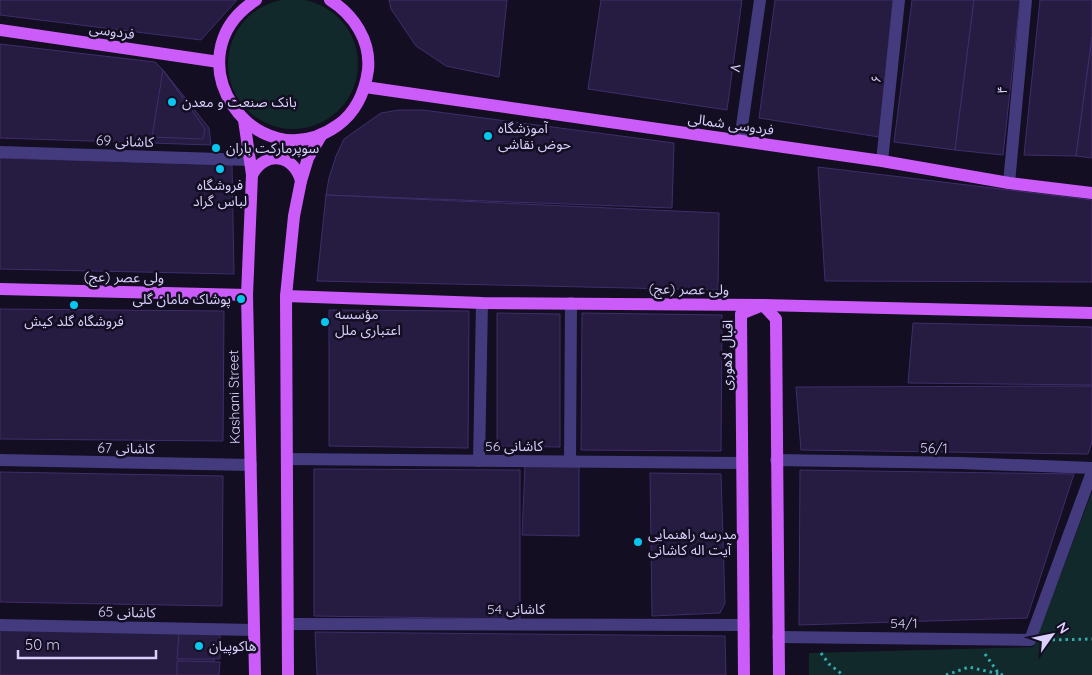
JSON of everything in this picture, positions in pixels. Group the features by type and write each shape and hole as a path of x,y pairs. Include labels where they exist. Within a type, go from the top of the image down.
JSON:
{"main road":[{"path":"256,0 242,10 231,23 224,38 219,62 221,80 227,98 244,120 265,134 281,138 298,139 322,134 336,126 349,115 365,87 368,69 366,46 357,26 342,4 330,0"},
{"name":"فردوسی","path":"0,30 219,62"},
{"name":"فردوسی شمالی","path":"365,87 740,140 1008,184 1092,193"},
{"name":"Kashani Street","path":"244,120 252,175 247,295 255,675"},
{"path":"288,675 286,296 294,216 301,181 308,158 322,134"},
{"path":"252,175 261,163 275,158 290,162 299,174 301,181"},
{"name":"ولی عصر (عج)","path":"0,289 247,295"},
{"name":"ولی عصر (عج)","path":"286,296 482,302 763,305 1092,313"},
{"path":"763,305 776,318 778,675"},
{"name":"اقبال لاهوری","path":"744,675 741,314 763,305"}],"street":[{"name":"۸","path":"740,140 760,0"},
{"name":"۶","path":"882,162 899,0"},
{"name":"۴","path":"1008,184 1026,0"},
{"name":"کاشانی 69","path":"0,152 250,160"},
{"path":"479,461 482,302"},
{"path":"570,462 571,303"},
{"name":"کاشانی 56","path":"287,459 741,463"},
{"name":"کاشانی 67","path":"0,460 251,465"},
{"name":"56/1","path":"776,460 1092,468"},
{"path":"1030,640 1092,472"},
{"name":"کاشانی 54","path":"288,624 744,624"},
{"name":"کاشانی 65","path":"0,625 254,630"},
{"name":"54/1","path":"778,637 1030,640"}],"path":[{"path":"973,638 1001,674"},
{"path":"1030,640 1092,638"},
{"path":"820,651 829,664 844,675"},
{"path":"946,675 969,667 1001,674"},
{"path":"982,670 985,675"}],"green space":[{"path":"293,-1 306,0 318,4 339,18 353,39 357,51 357,77 353,89 339,110 318,124 306,128 293,129 280,128 268,124 247,110 233,89 229,77 228,64 229,51 233,39 247,18 268,4 280,0"},
{"path":"1092,492 1092,675 809,675 809,653 1033,647"}],"building":[{"path":"0,0 237,0 201,40 0,15"},
{"path":"389,0 507,0 499,77 446,66 416,46 391,9"},
{"path":"601,0 742,0 727,110 588,89"},
{"path":"775,0 893,0 879,137 759,118"},
{"path":"912,0 974,0 955,150 894,142"},
{"path":"974,0 1020,0 1003,155 955,150"},
{"path":"1040,0 1092,0 1092,37 1076,156 1024,155"},
{"path":"1092,37 1092,158 1076,156"},
{"path":"0,44 155,62 209,128 211,145 0,138"},
{"name":"بانک صنعت و معدن","path":"163,70 205,129 203,139 152,137"},
{"path":"399,110 423,110 674,143 672,208 326,195 336,156 344,139 381,113"},
{"path":"0,158 232,165 234,274 0,269"},
{"path":"818,167 1092,200 1092,282 825,281"},
{"path":"326,195 719,213 718,290 317,281"},
{"path":"0,309 224,311 223,441 0,439"},
{"path":"329,310 469,311 468,448 329,446"},
{"path":"497,313 560,314 560,447 497,446"},
{"path":"582,313 722,315 721,451 581,450"},
{"path":"913,323 1092,327 1092,385 908,383"},
{"path":"1092,386 1092,442 1088,454 801,450 796,387"},
{"path":"525,466 579,467 579,536 522,535"},
{"path":"314,469 520,470 520,619 314,616"},
{"path":"800,470 1074,474 1027,618 799,625"},
{"path":"0,472 223,476 222,606 0,602"},
{"path":"650,473 721,474 725,603 720,613 652,616"},
{"path":"0,623 214,627 214,675 0,675"},
{"name":"هاکوپیان","path":"179,632 220,633 220,659 177,659"},
{"path":"315,632 725,636 726,675 317,675"},
{"path":"177,661 220,662 219,675 177,675"}],"place":[{"name":"بانک صنعت و معدن","path":"172,102"},
{"name":"آموزشگاه حوض نقاشی","path":"488,136"},
{"name":"سوپرمارکت باران","path":"216,148"},
{"name":"فروشگاه لباس گراد","path":"220,169"},
{"name":"پوشاک مامان گلی","path":"241,299"},
{"name":"فروشگاه گلد کیش","path":"74,305"},
{"name":"مؤسسه اعتباری ملل","path":"325,322"},
{"name":"مدرسه راهنمایی آیت اله کاشانی","path":"638,542"},
{"name":"هاکوپیان","path":"199,646"}]}
